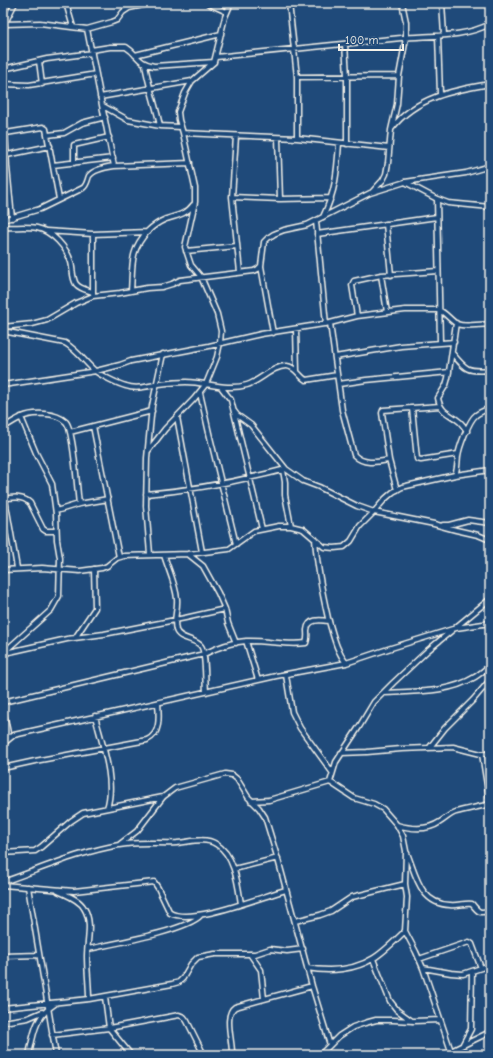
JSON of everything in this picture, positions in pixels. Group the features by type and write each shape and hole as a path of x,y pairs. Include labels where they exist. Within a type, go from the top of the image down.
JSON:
{"street":[{"path":"4,26 15,3"},
{"path":"66,3 73,27"},
{"path":"4,26 35,23 87,29 116,20 129,8 153,3"},
{"path":"207,3 227,12"},
{"path":"148,451 165,429 200,393 206,384 217,357 220,343 221,331 217,314 201,277 191,265 186,251 186,239 195,202 195,188 178,112 192,81 214,62 227,12 231,3"},
{"path":"289,3 297,77 297,138"},
{"path":"273,333 261,266 264,242 274,234 284,230 307,225 370,193 378,187 386,174 391,130 397,104 399,76 406,38 406,22 402,3"},
{"path":"442,3 444,35"},
{"path":"216,57 438,36 481,28 490,24"},
{"path":"87,29 114,166"},
{"path":"135,55 221,34"},
{"path":"438,36 440,94"},
{"path":"345,44 347,76 347,144"},
{"path":"3,69 39,60 122,46 130,49 141,62 154,66 214,62"},
{"path":"39,60 42,84"},
{"path":"145,64 147,76 158,112 160,126"},
{"path":"3,84 42,84 96,74"},
{"path":"297,77 399,76"},
{"path":"100,97 192,81"},
{"path":"391,130 397,121 424,101 440,94 490,84"},
{"path":"3,92 6,155 12,218"},
{"path":"102,106 128,120 160,126 181,126"},
{"path":"48,135 64,133 82,123 105,117"},
{"path":"5,132 43,127 46,129 59,199"},
{"path":"183,133 297,138 389,148"},
{"path":"236,136 232,197 240,272"},
{"path":"74,162 74,145 109,137"},
{"path":"278,138 280,198"},
{"path":"323,218 331,198 337,174 339,143"},
{"path":"6,155 50,146"},
{"path":"53,165 113,158"},
{"path":"3,220 40,209 86,186 92,174 104,168 114,166 190,163"},
{"path":"370,193 404,182 466,173 490,166"},
{"path":"404,182 448,203 490,207"},
{"path":"232,197 331,198"},
{"path":"437,199 440,342"},
{"path":"131,291 133,258 137,244 148,232 162,221 190,209 195,202"},
{"path":"317,234 437,217"},
{"path":"316,221 328,323 335,357 342,410 354,455 365,462 389,460"},
{"path":"386,224 391,275"},
{"path":"3,227 37,228 46,231 93,234 148,232"},
{"path":"46,231 63,247 71,261 77,284 81,288 93,294"},
{"path":"93,234 93,294"},
{"path":"186,251 237,246"},
{"path":"3,327 32,324 47,320 93,294 162,287 180,280 254,271 261,266"},
{"path":"357,316 353,283 358,280 381,276 438,271"},
{"path":"381,276 387,312"},
{"path":"3,385 96,371 120,365 131,360 328,323 357,316 387,312 439,310 444,312 456,323 468,325 482,323 490,325"},
{"path":"456,323 446,385 438,398 440,406 445,412 460,422 467,430"},
{"path":"296,329 297,371"},
{"path":"3,331 65,343 74,348 96,371 126,386 143,387 157,384 185,382 221,386 240,386 251,384 274,369 286,366 297,371 302,378 306,380 337,375"},
{"path":"335,357 401,346 454,342"},
{"path":"452,353 463,366 470,370 476,372 490,370"},
{"path":"150,554 146,524 148,451 152,411 164,354"},
{"path":"339,384 449,372"},
{"path":"221,386 231,400 262,529"},
{"path":"200,393 236,544"},
{"path":"397,490 389,460 383,410 440,406"},
{"path":"412,408 417,460 458,454"},
{"path":"455,475 458,465 458,454 467,430 475,416 490,408"},
{"path":"70,432 152,411"},
{"path":"234,411 237,415 251,424 284,470 303,480 319,486 357,506 374,512 415,519 478,535 490,540"},
{"path":"3,428 22,417 41,414 55,416 66,422 70,432 77,477 79,504"},
{"path":"22,417 36,453 52,484 60,558 59,596 51,610 3,653 225,609"},
{"path":"177,417 202,552"},
{"path":"93,426 119,557"},
{"path":"146,494 179,492 284,470"},
{"path":"284,470 285,495 291,526"},
{"path":"3,570 17,568 80,571 107,566 119,557 150,554 188,554 229,549 254,531 279,526 291,526 302,529 315,538 324,547 344,547 351,541 360,526 385,499 402,486 455,475 490,470"},
{"path":"17,568 4,499 16,497 27,500 43,529 46,531 56,531"},
{"path":"56,511 79,504 108,499"},
{"path":"439,525 450,525 468,520 490,523"},
{"path":"315,538 319,579 329,621 336,647 340,656 346,663"},
{"path":"188,554 203,566 225,609 228,623 236,643"},
{"path":"164,555 177,599 174,620 178,634 198,643 202,648 204,654 206,692"},
{"path":"75,638 95,608 94,569"},
{"path":"330,782 336,762 374,702 427,651 490,599"},
{"path":"3,702 204,654 246,641 306,643 308,640 307,629 311,622 318,620 329,621"},
{"path":"3,744 14,735 258,680 346,663 456,628 490,623"},
{"path":"246,641 258,680"},
{"path":"382,693 413,693 440,690 475,678 490,666"},
{"path":"286,675 292,712 300,728 332,772"},
{"path":"430,747 445,728 473,700 490,680"},
{"path":"3,768 152,738 156,731 158,720 158,703"},
{"path":"3,709 9,738"},
{"path":"95,716 110,780 111,792 107,808"},
{"path":"341,753 430,747 453,747 482,754 490,754"},
{"path":"397,825 416,829 427,827 438,824 456,812 490,804 482,754"},
{"path":"120,844 137,831 162,797 175,788 226,774 232,775 237,779 251,801 259,808 265,817 278,858 312,986 330,1045"},
{"path":"251,801 268,800 330,782 354,798 374,804 383,809 397,825 403,836 406,851 417,881 424,893 430,899 449,905 472,904 480,913 490,911"},
{"path":"3,853 35,851 71,821 83,814 162,797"},
{"path":"3,884 72,858 120,844 178,843 195,840 209,841 215,843 220,848 234,869 241,904"},
{"path":"406,851 407,897 405,931 419,959 451,1050"},
{"path":"234,869 278,858"},
{"path":"3,884 74,891 154,882 170,913 181,916 201,915 286,890"},
{"path":"295,921 331,911 352,897 406,884"},
{"path":"28,887 56,1055"},
{"path":"55,890 69,896 84,908 87,916 89,928 88,1000"},
{"path":"88,949 149,936 193,922 201,915"},
{"path":"308,968 324,971 342,969 373,959 405,931"},
{"path":"419,959 469,942 472,944 481,968"},
{"path":"3,1008 88,1000 160,987 179,982 183,978 190,964 198,957 215,954 250,954 270,949 287,951 303,949"},
{"path":"250,954 260,966 264,999"},
{"path":"3,956 39,955"},
{"path":"373,959 390,1001 396,1010 414,1021"},
{"path":"422,968 463,974 490,965"},
{"path":"464,1044 471,1029 472,972"},
{"path":"232,1055 229,1022 230,1011 235,1007 312,986"},
{"path":"105,997 109,1028 131,1055"},
{"path":"3,1022 28,1018 57,1003"},
{"path":"29,1055 36,1027 42,1015 48,1009"},
{"path":"52,1035 109,1028 178,1015 184,1017 187,1021 204,1055"},
{"path":"320,1055 339,1036 353,1027 370,1021 440,1020"},
{"path":"444,1055 451,1050 490,1032"}]}
